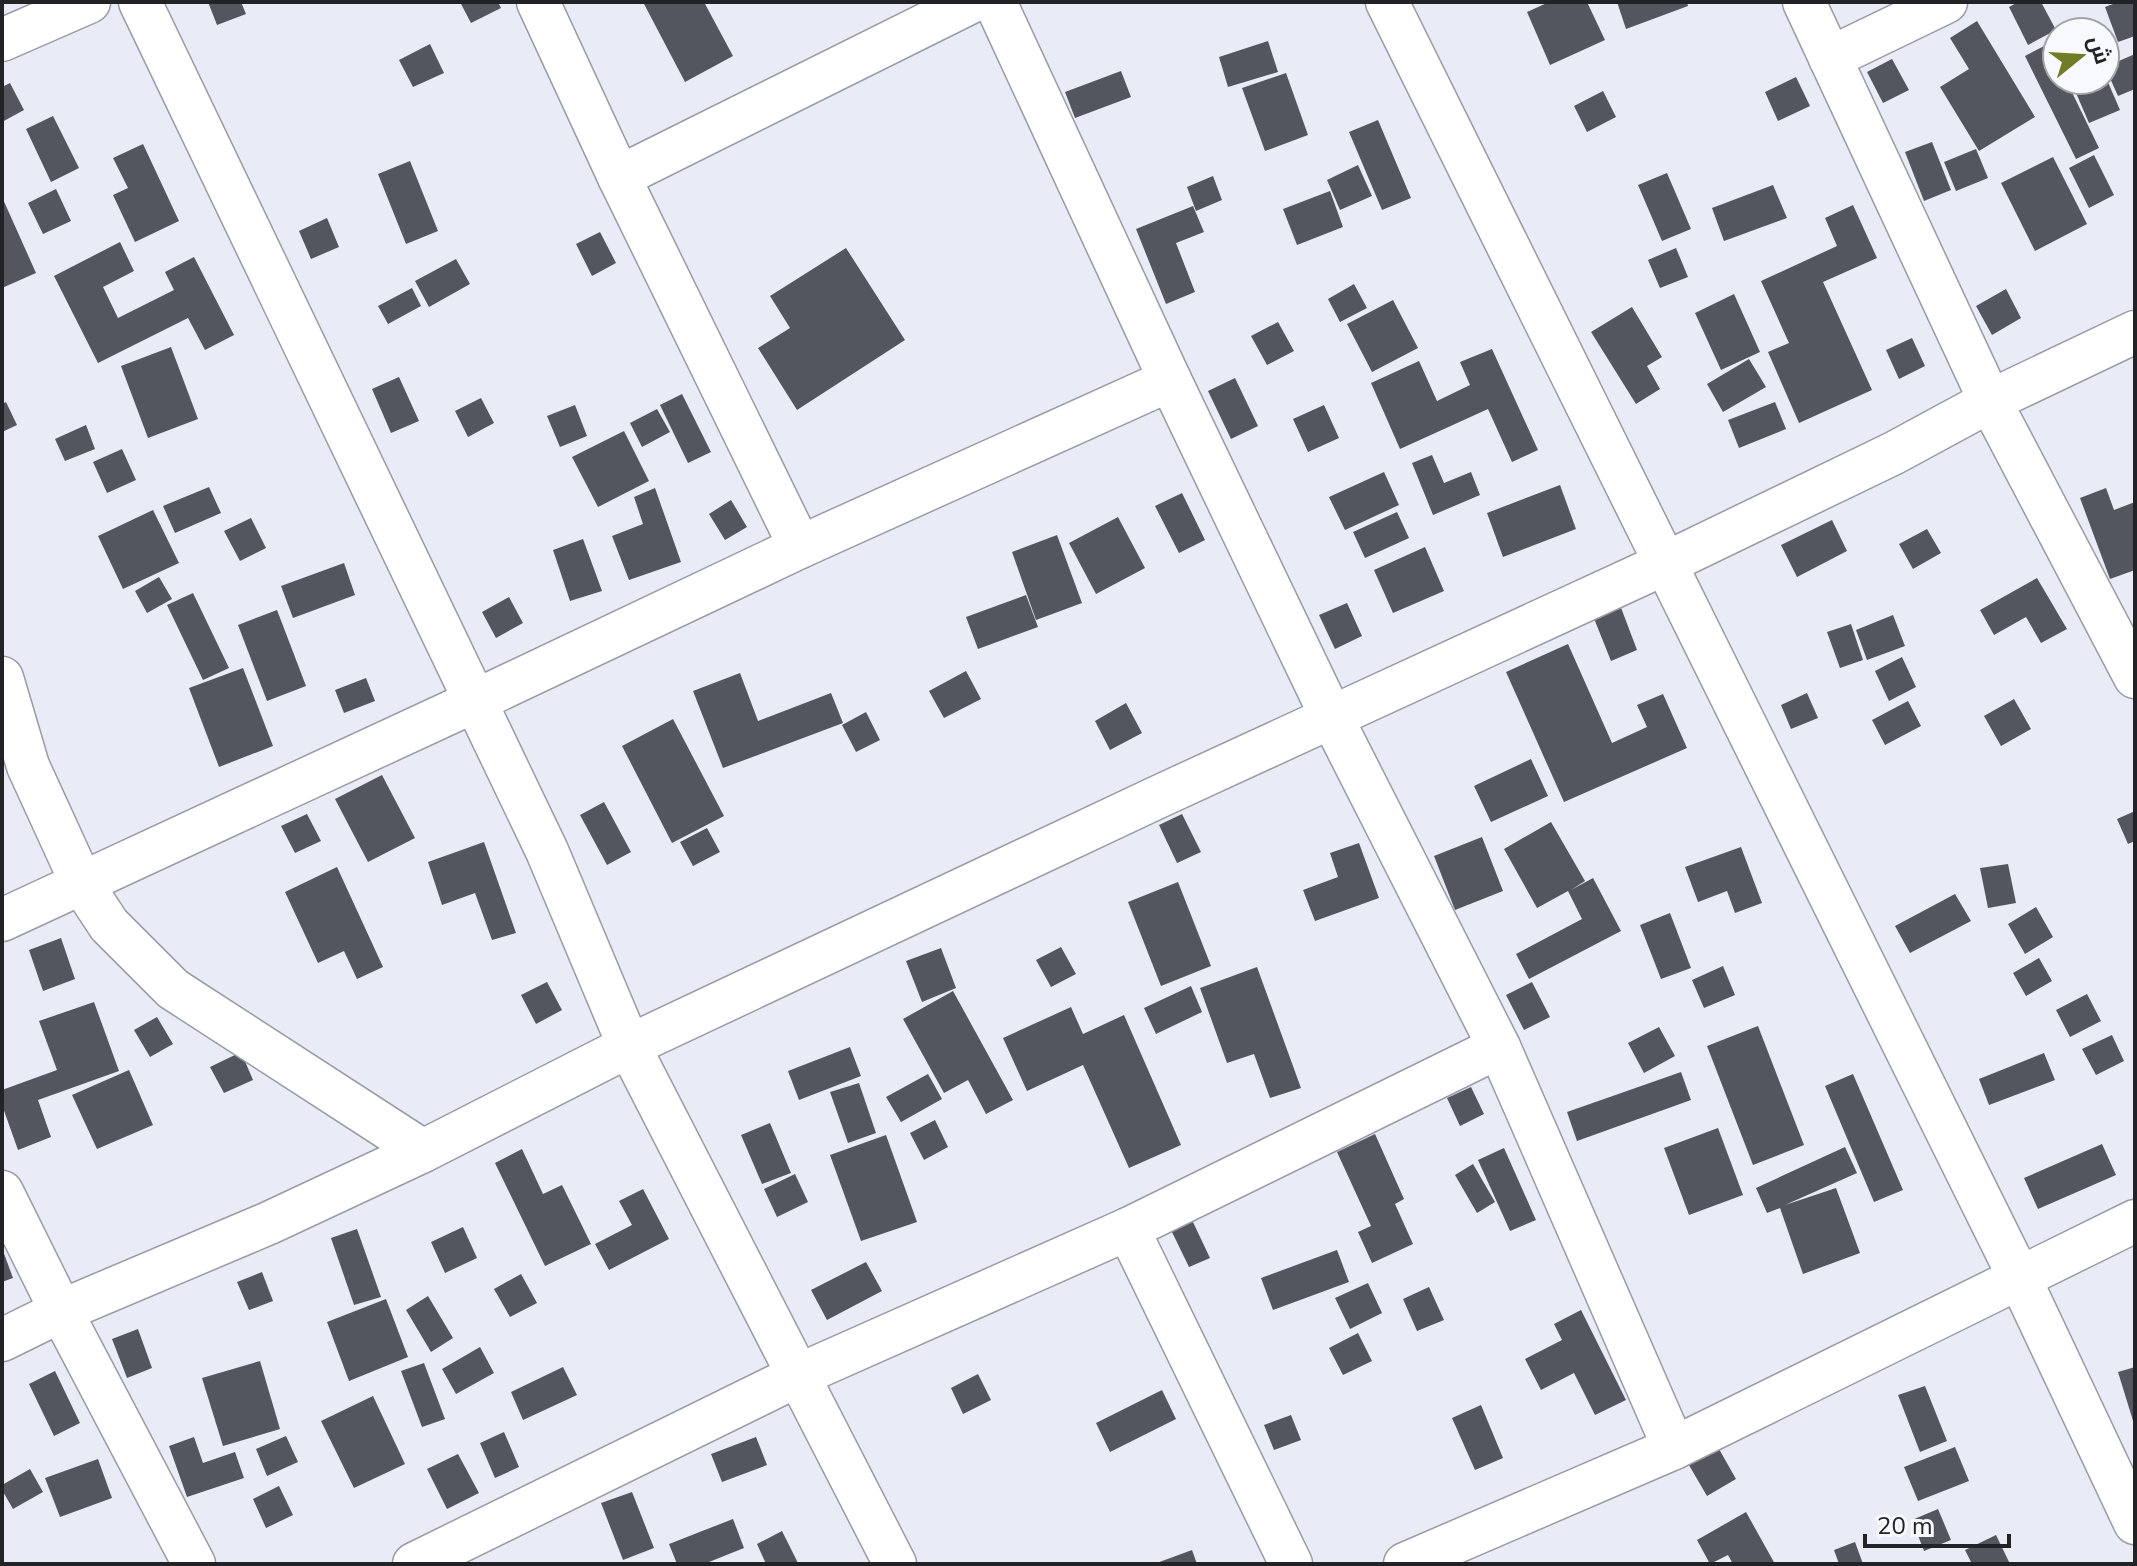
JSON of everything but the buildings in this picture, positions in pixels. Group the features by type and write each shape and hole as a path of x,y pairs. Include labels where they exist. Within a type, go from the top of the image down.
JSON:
{"street":[{"path":"2,40 89,2"},
{"path":"140,2 547,851 629,1046 895,1564"},
{"path":"538,2 619,177 800,547"},
{"path":"619,177 971,2"},
{"path":"995,2 1170,380 1332,718 1499,1047 1674,1448"},
{"path":"1387,2 2020,1279 2135,1523"},
{"path":"1804,2 1990,401 2135,677"},
{"path":"1830,58 1946,2"},
{"path":"2,1340 61,1311 269,1223 423,1151 629,1046 1664,564 2135,332"},
{"path":"2,920 800,547 1170,380"},
{"path":"2,678 28,766 82,884 109,925 173,989 423,1151"},
{"path":"414,1564 473,1551 799,1375 1128,1229 1499,1047"},
{"path":"2,1192 194,1564"},
{"path":"1405,1564 1674,1448 2135,1221"},
{"path":"1128,1229 1291,1564"}]}
